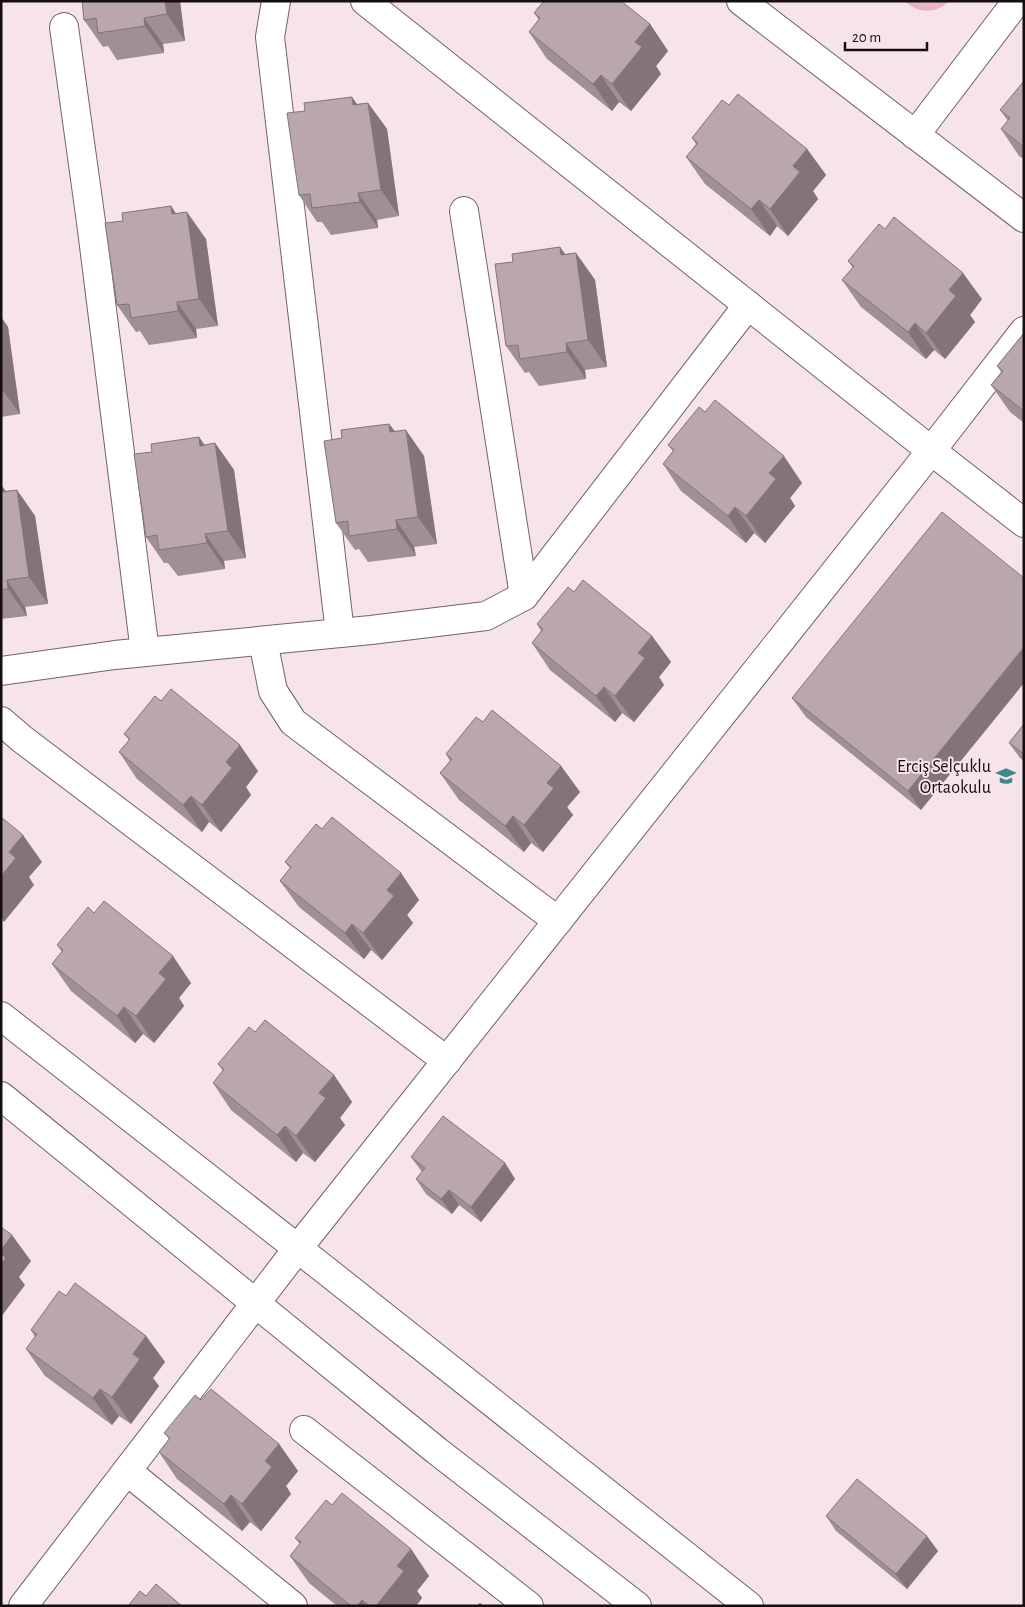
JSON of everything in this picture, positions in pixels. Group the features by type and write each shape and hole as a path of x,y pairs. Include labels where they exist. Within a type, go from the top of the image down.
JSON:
{"street":[{"path":"276,1 270,38 340,633"},
{"path":"364,1 1024,523"},
{"path":"741,1 1024,218"},
{"path":"915,135 1017,1"},
{"path":"64,27 91,222 145,652"},
{"path":"464,211 524,596"},
{"path":"1,671 145,652 340,633 486,616 524,596 748,305"},
{"path":"23,1606 298,1248 931,451 1024,331"},
{"path":"264,640 273,692 293,722 558,921"},
{"path":"1,721 22,739 447,1061"},
{"path":"1,1016 298,1248 749,1606"},
{"path":"1,1096 437,1451 637,1606"},
{"path":"304,1430 529,1606"},
{"path":"127,1471 292,1606"}],"shaded area":[{"path":"905,1 949,1 939,8 927,11 916,8"}],"building":[{"path":"82,1 165,1 167,14 144,18 145,26 98,33 96,18 84,20"},
{"path":"544,1 621,1 650,24 635,42 642,47 612,84 601,75 593,84 529,32 540,18 534,13"},
{"path":"1024,81 1024,147 1001,129 1010,118 1000,110"},
{"path":"738,94 807,149 793,166 800,172 770,209 759,200 751,209 686,157 698,143 692,138 722,100 729,105"},
{"path":"352,97 353,105 368,103 381,190 358,193 360,202 312,208 310,194 299,195 287,113 305,111 304,103"},
{"path":"171,206 172,214 187,212 199,299 177,302 178,311 131,318 129,304 117,305 105,223 123,221 122,213"},
{"path":"894,217 963,273 949,290 956,296 926,333 915,323 908,332 842,280 854,266 848,261 879,224 885,229"},
{"path":"560,247 561,255 576,253 588,340 566,343 567,352 520,359 518,345 506,346 495,264 513,262 512,254"},
{"path":"1024,333 1024,411 991,385 1003,371 997,366"},
{"path":"715,400 784,456 769,473 776,479 746,516 735,507 728,516 663,464 674,450 668,445 699,407 705,412"},
{"path":"389,424 390,432 406,430 418,517 396,520 397,529 349,536 348,521 336,523 324,441 342,438 341,430"},
{"path":"199,437 200,446 215,443 228,531 205,534 207,543 159,550 157,535 146,537 134,454 152,452 151,444"},
{"path":"1,490 2,492 17,490 29,577 7,580 8,589 1,590"},
{"path":"942,512 1024,578 1024,647 908,791 792,698"},
{"path":"583,580 652,636 638,653 645,658 615,696 604,687 596,696 532,643 543,629 537,624 568,587 574,592"},
{"path":"171,689 240,745 226,762 232,768 202,805 191,796 183,805 119,752 130,739 124,734 155,696 161,701"},
{"path":"492,710 561,766 547,783 554,788 524,825 513,816 505,826 440,773 452,759 446,754 476,717 483,722"},
{"path":"1024,724 1024,754 1009,743"},
{"path":"1,817 23,835 9,852 16,858 1,876"},
{"path":"332,817 401,873 387,890 394,896 363,933 352,924 345,933 280,881 291,867 285,862 316,824 322,829"},
{"path":"104,901 173,956 159,973 166,979 136,1016 124,1007 117,1016 52,964 63,950 57,945 88,907 94,913"},
{"path":"265,1020 334,1075 319,1093 326,1098 296,1136 285,1126 277,1135 213,1083 224,1069 218,1064 249,1027 255,1032"},
{"path":"443,1116 505,1163 471,1207 449,1190 441,1199 416,1179 425,1168 411,1157"},
{"path":"1,1227 12,1235 1,1250"},
{"path":"1,1254 6,1258 1,1265"},
{"path":"75,1283 146,1336 133,1354 140,1359 112,1397 100,1389 93,1398 26,1349 37,1334 31,1330 59,1291 66,1296"},
{"path":"211,1389 279,1444 265,1461 272,1467 242,1504 231,1495 224,1504 159,1452 170,1438 164,1433 195,1395 201,1400"},
{"path":"857,1479 927,1536 896,1574 826,1516"},
{"path":"342,1493 411,1549 397,1566 404,1571 376,1606 370,1606 362,1600 357,1606 351,1606 290,1556 301,1542 295,1538 326,1500 332,1505"},
{"path":"156,1584 182,1606 128,1606 140,1591 146,1596"}],"place":[{"name":"Erciş Selçuklu Ortaokulu","path":"1006,776"}]}
